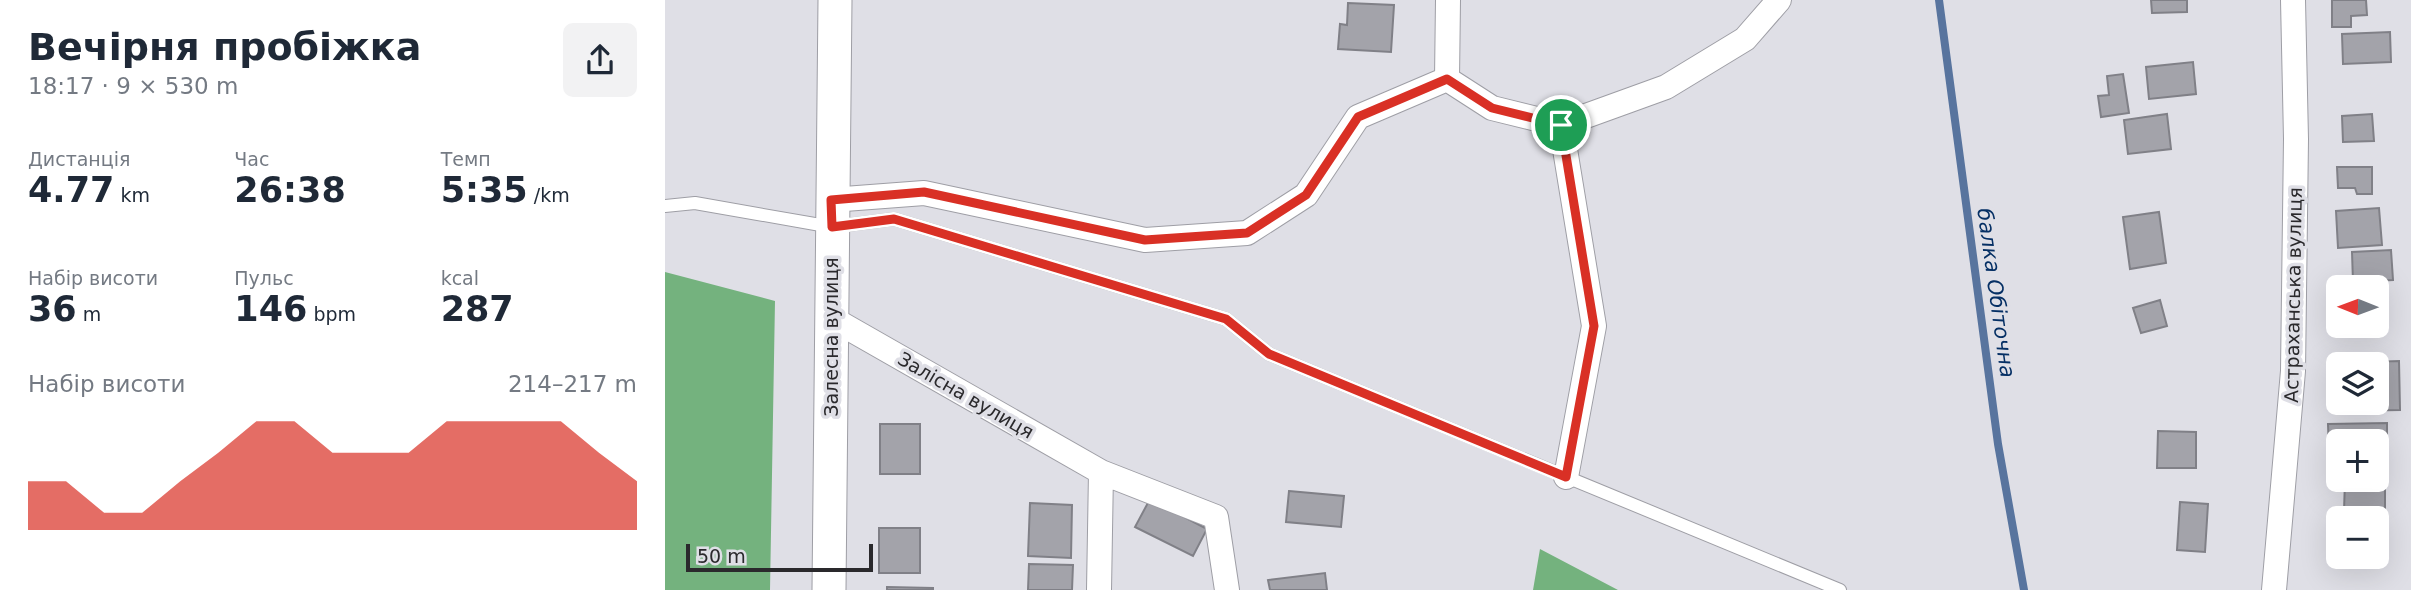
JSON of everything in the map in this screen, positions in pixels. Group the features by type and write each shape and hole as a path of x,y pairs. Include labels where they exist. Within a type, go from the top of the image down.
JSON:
{"main road":[{"name":"Залесна вулиця","path":"829,590 835,0"}],"street":[{"path":"1447,0 1447,79"},
{"path":"1447,79 1492,108 1561,125 1665,87 1745,39 1779,0"},
{"name":"Астраханська вулиця","path":"2274,590 2293,371 2296,139 2293,0"},
{"path":"831,213 924,192 1145,240 1247,233 1306,195 1358,117 1447,79"},
{"path":"1561,125 1594,326 1566,477"},
{"name":"Залісна вулиця","path":"831,318 1101,472 1216,517 1227,590"},
{"path":"1099,590 1101,472"}],"lane":[{"path":"665,206 695,203 894,219 1226,319 1269,354 1840,590"}],"green space":[{"path":"665,272 775,301 770,590 665,590"},
{"path":"1540,549 1618,590 1533,590"}],"building":[{"path":"2151,0 2187,0 2187,12 2152,13"},
{"path":"2332,0 2366,0 2367,15 2351,16 2351,27 2332,27"},
{"path":"1348,3 1394,5 1391,52 1338,49 1340,24 1347,25"},
{"path":"2390,32 2391,62 2343,64 2342,34"},
{"path":"2193,62 2196,94 2149,99 2146,67"},
{"path":"2123,74 2129,113 2101,117 2098,96 2109,95 2107,76"},
{"path":"2167,114 2171,149 2128,154 2124,120"},
{"path":"2372,114 2374,141 2343,142 2342,116"},
{"path":"2337,167 2372,167 2372,194 2357,194 2355,188 2338,188"},
{"path":"2379,208 2382,245 2338,248 2336,211"},
{"path":"2159,212 2166,263 2130,269 2123,217"},
{"path":"2391,250 2393,280 2389,280 2389,275 2353,275 2352,252"},
{"path":"2160,300 2167,326 2141,333 2133,308"},
{"path":"2389,361 2399,361 2400,410 2389,410"},
{"path":"2387,423 2387,429 2328,429 2328,424"},
{"path":"880,424 920,424 920,474 880,474"},
{"path":"2158,431 2196,432 2196,468 2157,468"},
{"path":"1289,491 1344,496 1341,527 1286,522"},
{"path":"2345,492 2385,492 2385,506 2344,506"},
{"path":"1150,499 1207,529 1193,556 1135,527"},
{"path":"2180,502 2208,504 2205,552 2177,550"},
{"path":"1030,503 1072,505 1071,558 1028,556"},
{"path":"879,528 920,528 920,573 879,573"},
{"path":"1029,564 1073,565 1072,590 1028,590"},
{"path":"1325,573 1327,590 1270,590 1268,580"},
{"path":"887,587 933,588 933,590 887,590"}],"waterway":[{"name":"балка Обіточна","path":"1939,0 1998,444 2024,590"}],"route":[{"path":"1447,79 1492,108 1561,125 1594,326 1566,477 1269,354 1226,319 894,219 832,227 831,200 924,192 1145,240 1247,233 1306,195 1358,117 1447,79"}]}
